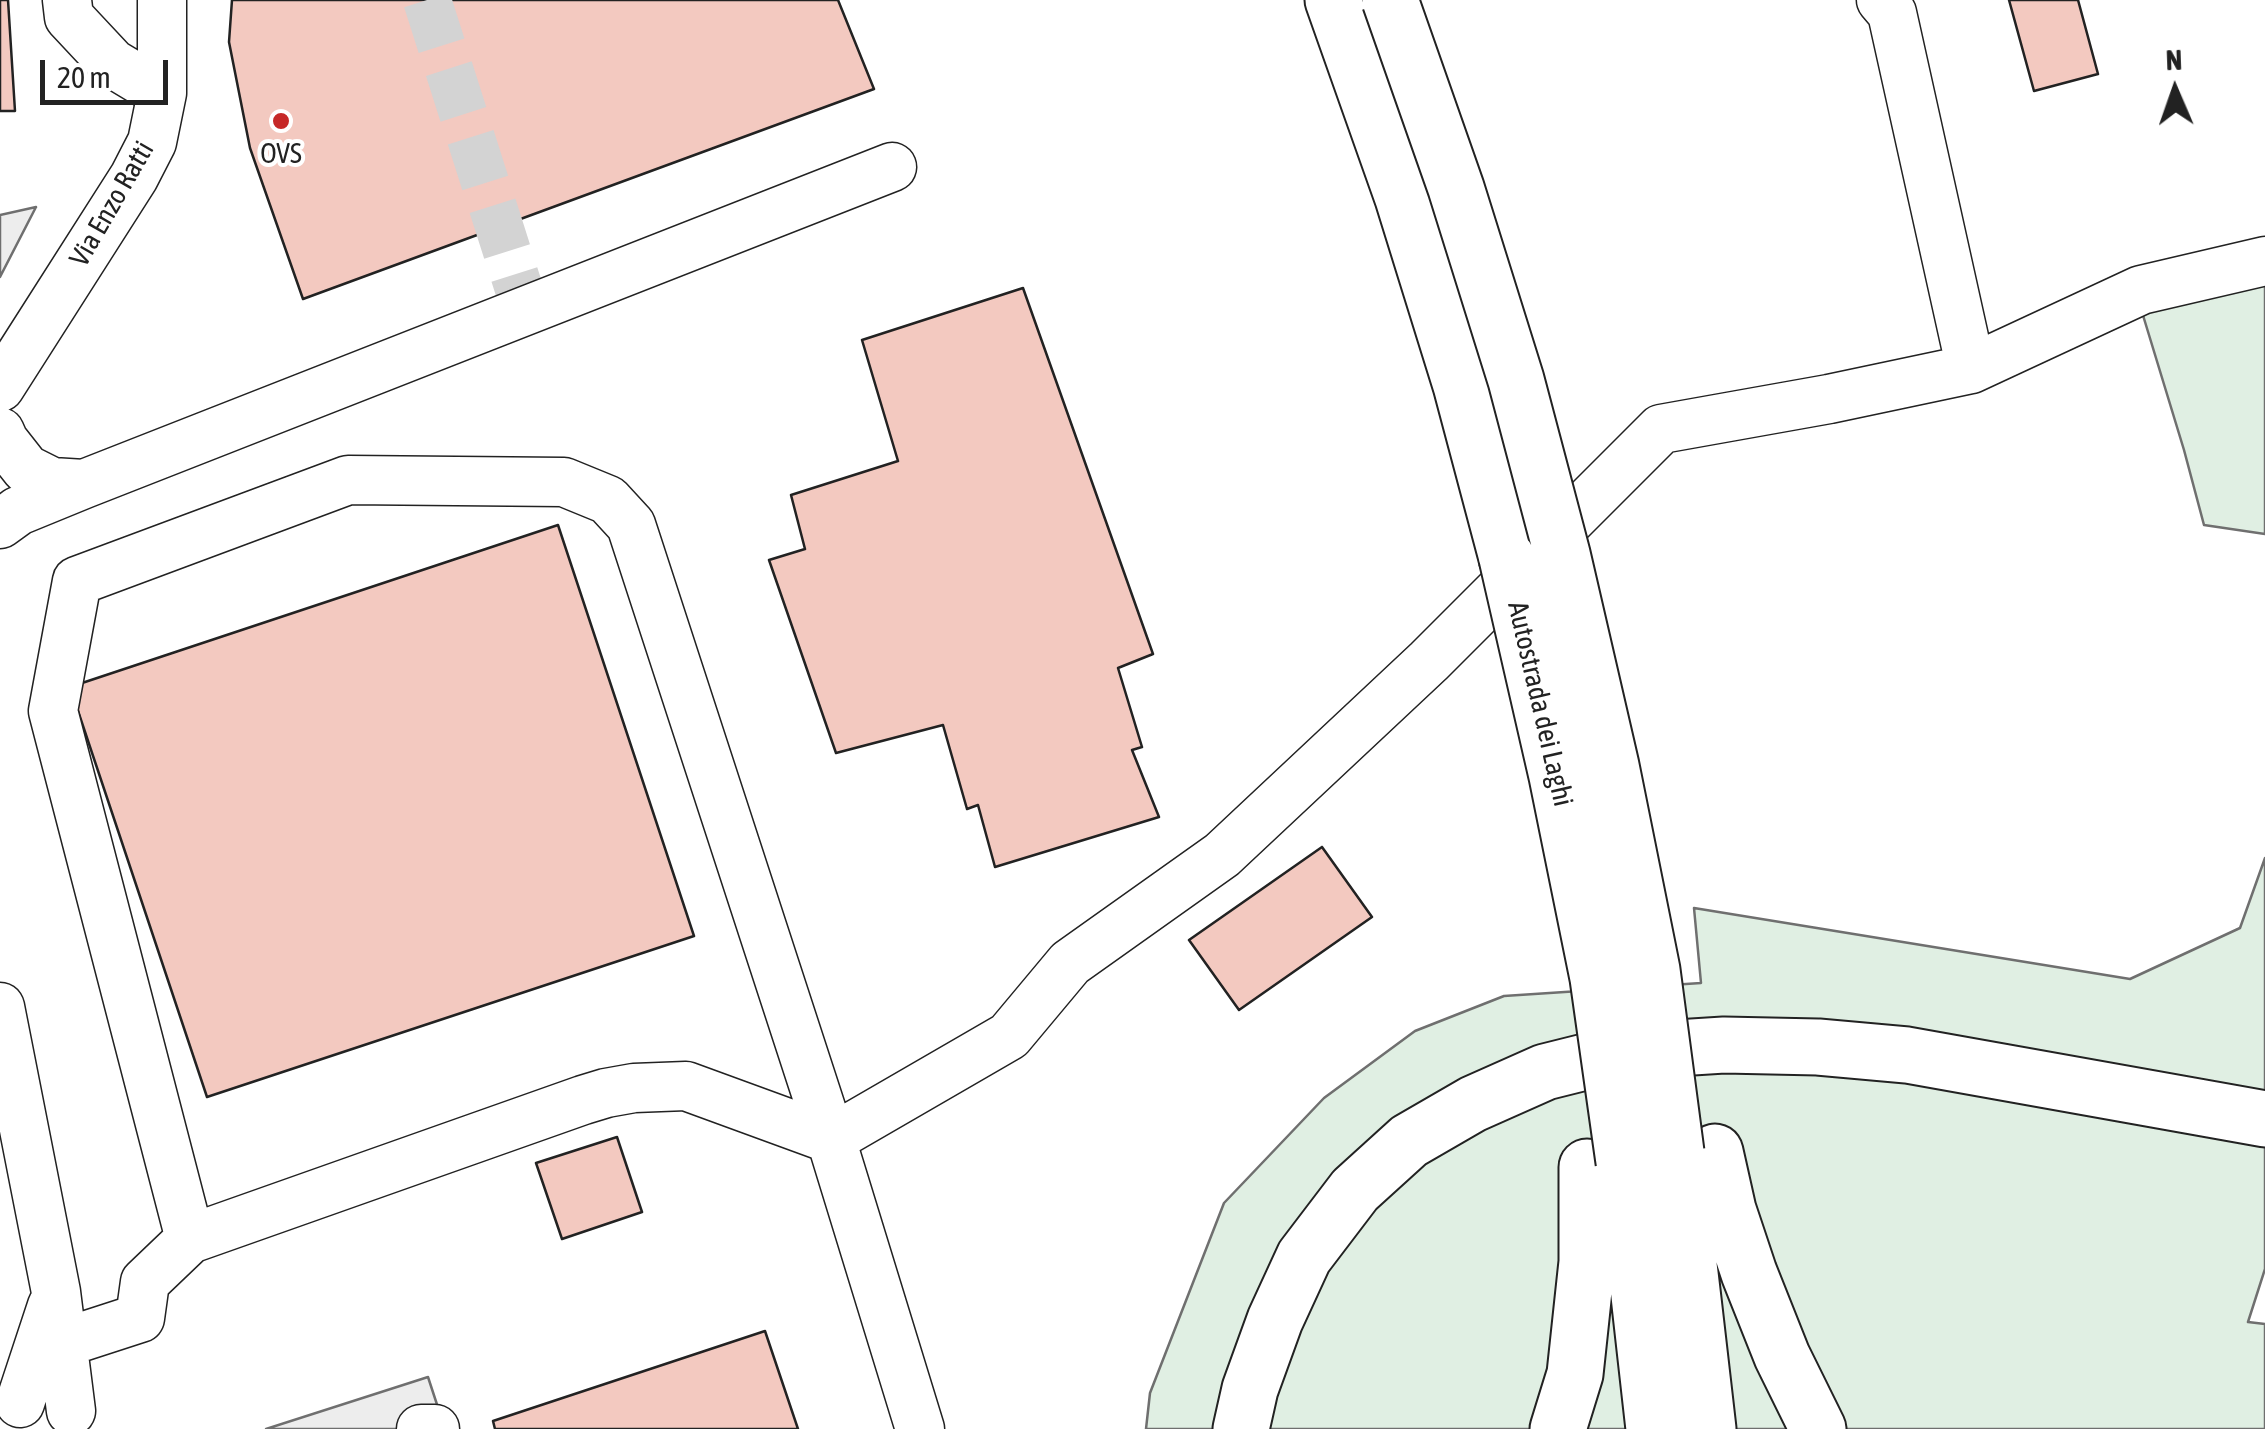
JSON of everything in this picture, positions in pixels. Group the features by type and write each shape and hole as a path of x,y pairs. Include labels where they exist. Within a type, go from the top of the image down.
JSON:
{"highway":[{"name":"Autostrada dei Laghi","path":"1333,0 1408,216 1461,385 1507,558 1598,978 1650,1158 1708,1429"},
{"name":"Autostrada dei Laghi","path":"1390,0 1456,188 1516,380 1562,554 1611,766 1652,970 1654,1429"},
{"path":"1241,1429 1250,1389 1275,1320 1304,1257 1355,1190 1409,1141 1473,1104 1545,1072 1629,1051 1724,1045 1818,1048 1907,1055 2265,1120"},
{"path":"1558,1429 1574,1374 1585,1281 1650,1158 1728,1210 1748,1273 1782,1356 1818,1429"}],"street":[{"path":"67,0 70,17 112,63 162,93"},
{"name":"Via Enzo Ratti","path":"0,387 134,177 152,142 162,93 162,0"},
{"path":"1881,0 1892,12 1972,369"},
{"path":"0,524 18,511 84,484 892,167"},
{"path":"831,1139 1009,1036 1070,963 1222,855 1428,661 1661,429 1972,369 2141,290 2265,261"},
{"path":"0,432 26,470 52,482 84,484"},
{"path":"190,1238 53,711 77,581 348,480 564,482 608,500 631,525 831,1139 920,1429"},
{"path":"0,1007 78,1420"},
{"path":"63,1343 140,1318 144,1282 190,1238 606,1092 686,1086 831,1139"},
{"path":"10,1410 56,1292"},
{"path":"10,1410 34,1399 54,1401 78,1420"},
{"path":"421,1429 435,1429"}],"green space":[{"path":"2265,280 2265,534 2204,525 2142,312"},
{"path":"2265,858 2265,1269 2248,1322 2265,1324 2265,1429 1146,1429 1150,1393 1224,1203 1324,1098 1415,1031 1504,996 1701,983 1694,908 2130,979 2240,928"}],"shaded area":[{"path":"36,207 0,277 0,215"},
{"path":"428,1377 445,1429 266,1429"}],"building":[{"path":"0,0 8,0 15,111 0,111"},
{"path":"232,0 838,0 874,89 303,299 250,148 229,42"},
{"path":"2009,0 2078,0 2098,74 2034,91"},
{"path":"1023,288 1153,654 1118,668 1142,747 1132,750 1159,817 995,867 978,805 967,809 943,725 836,753 769,560 805,549 791,495 898,461 862,340"},
{"path":"558,525 694,936 207,1097 70,687"},
{"path":"1322,847 1372,917 1239,1010 1189,940"},
{"path":"617,1137 642,1212 562,1239 536,1163"},
{"path":"765,1331 798,1429 495,1429 493,1421"}],"tunnel":[{"path":"427,0 526,311"}],"place":[{"name":"OVS","path":"281,121"}]}
